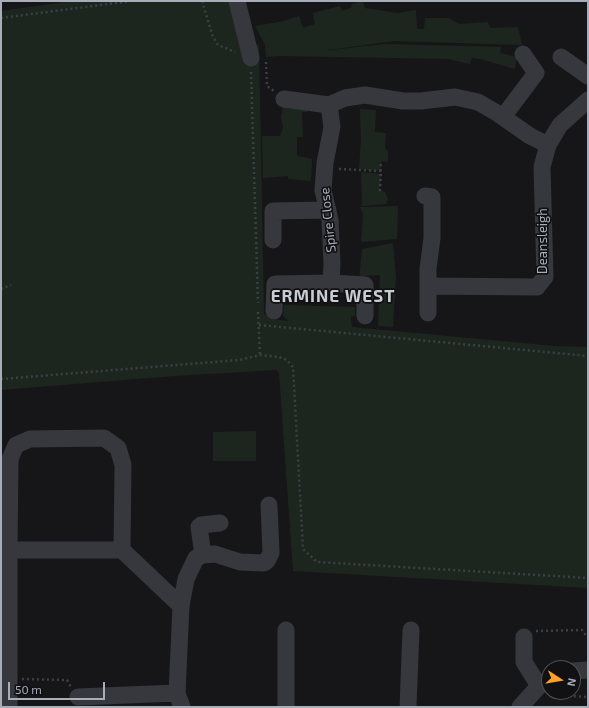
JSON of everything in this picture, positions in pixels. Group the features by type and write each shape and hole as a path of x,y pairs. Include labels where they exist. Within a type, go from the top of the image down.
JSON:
{"street":[{"path":"237,1 251,58"},
{"path":"503,117 536,73 523,54"},
{"path":"560,57 588,76"},
{"path":"284,100 329,105 345,98 365,95 403,101 421,101 455,97 478,102 530,136 548,145"},
{"name":"Deansleigh","path":"428,286 537,287 546,277 542,167 548,145 560,125 588,100"},
{"name":"Spire Close","path":"329,105 332,127 323,190 330,220 332,264 331,283"},
{"path":"428,313 428,269 432,238 431,197"},
{"path":"273,240 273,211 328,210"},
{"path":"274,311 275,284 331,283 365,285 365,316"},
{"path":"7,694 10,459 16,445 30,440 104,438 118,448 123,465 122,550"},
{"path":"200,557 215,554 240,562 264,563 267,561 271,553 269,505"},
{"path":"78,697 180,700 181,606 186,579 200,557 199,527 201,524 220,523"},
{"path":"9,550 122,550 181,606"},
{"path":"286,630 286,707"},
{"path":"408,707 411,630"},
{"path":"524,637 524,662 541,680"},
{"path":"520,707 541,686"}],"path":[{"path":"1,18 131,1"},
{"path":"202,1 213,37 218,45 251,58 266,62 267,86 284,100"},
{"path":"251,58 260,355"},
{"path":"325,168 367,171 374,171 381,171 380,190 381,176 381,168 381,161"},
{"path":"1,289 11,285"},
{"path":"259,325 588,356"},
{"path":"1,379 239,360 260,355 279,357 287,360 293,368 303,549 317,562 588,578"},
{"path":"524,637 526,631 582,630 588,638"},
{"path":"7,694 67,680 78,697"}],"shaded area":[{"path":"72,1 232,1 244,42 259,45 264,313 271,319 289,321 283,316 284,305 355,307 355,316 351,317 352,327 555,346 588,347 588,588 293,571 279,373 276,370 174,376 1,390 1,11"},
{"path":"363,1 365,8 398,13 416,10 417,29 424,29 425,18 449,18 459,24 488,22 490,28 518,27 522,45 394,41 321,51 385,44 501,47 500,53 517,57 515,69 472,58 470,64 448,59 266,57 265,45 255,26 284,21 299,16 303,28 315,24 313,13 340,6 342,11 351,8 352,4"},
{"path":"283,107 306,108 308,112 302,112 303,137 297,137 297,156 312,159 311,181 288,179 288,176 263,178 262,136 280,136 283,127 281,117"},
{"path":"360,109 376,110 375,132 386,133 385,148 388,151 388,162 381,161 381,171 359,169 361,139"},
{"path":"361,172 381,174 380,190 385,192 388,199 386,204 362,206"},
{"path":"398,206 397,239 361,242 363,214 360,207"},
{"path":"393,243 396,278 393,327 378,326 380,275 363,276 363,282 359,281 362,249"},
{"path":"256,431 256,461 213,461 213,432"}],"district":[{"name":"ERMINE WEST","path":"333,296"}]}
